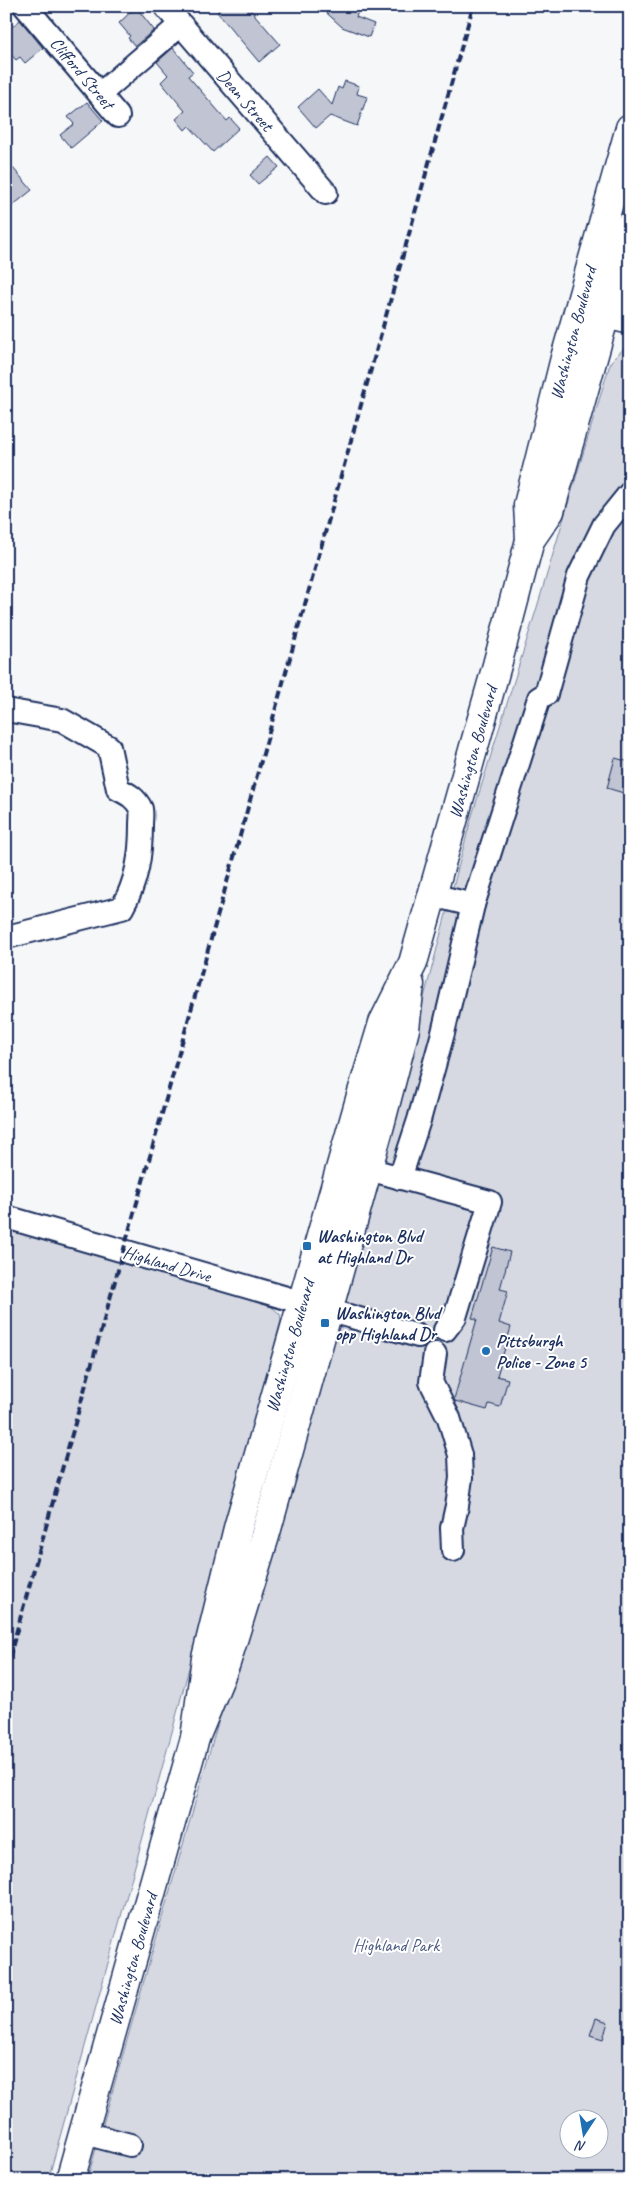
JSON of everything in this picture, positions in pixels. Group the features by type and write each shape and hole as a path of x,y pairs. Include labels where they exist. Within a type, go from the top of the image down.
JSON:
{"main road":[{"name":"Washington Boulevard","path":"196,1738 206,1658 238,1528 360,1098 384,1023 412,962 497,665 530,540 528,505 582,296 630,128"},
{"name":"Washington Boulevard","path":"530,540 550,511 619,306 630,226"},
{"path":"582,296 619,306"},
{"name":"Washington Boulevard","path":"70,2180 196,1738 226,1663 265,1536 406,1029 412,962"}],"street":[{"name":"Clifford Street","path":"25,6 118,116"},
{"name":"Dean Street","path":"165,6 326,193"},
{"path":"100,94 180,25"},
{"path":"400,1178 419,1120 443,1033 473,905 539,698 546,694 580,576 604,525 630,493"},
{"path":"6,710 62,720 109,747 118,789 132,796 141,810 141,840 137,872 130,894 122,908 7,937"},
{"path":"432,895 473,905"},
{"path":"368,1169 490,1202 455,1316 445,1330"},
{"name":"Highland Drive","path":"6,1217 418,1336"},
{"path":"437,1325 445,1330 448,1338 446,1347 435,1354 426,1353 419,1345 418,1336 428,1326 437,1325"},
{"path":"435,1354 432,1382 449,1418 460,1455 461,1478 452,1528 453,1550"},
{"path":"84,2133 130,2145"}],"green space":[{"name":"Highland Park","path":"630,343 630,2180 87,2180 406,1066 471,819 609,367 614,358"},
{"path":"6,1229 267,1303 280,1314 281,1320 172,1732 48,2180 6,2180"}],"building":[{"path":"223,6 247,6 280,44 259,62 217,12"},
{"path":"319,6 344,6 358,11 356,17 374,24 369,37 342,27"},
{"path":"136,7 154,30 135,46 128,38 130,36 119,23"},
{"path":"20,20 43,48 25,63 20,57 16,60 6,49 6,32"},
{"path":"173,48 193,72 188,76 227,121 230,118 239,128 213,152 189,126 185,130 176,119 185,111 161,82 168,75 157,62"},
{"path":"345,81 359,86 357,94 367,97 357,126 330,116 316,128 298,107 318,89 332,105 338,87 342,89"},
{"path":"87,102 103,121 71,148 60,135 74,124 68,117"},
{"path":"270,157 279,167 258,184 250,175"},
{"path":"6,160 32,190 6,211"},
{"path":"615,758 630,762 630,795 607,788"},
{"name":"Pittsburgh Police - Zone 5","path":"493,1247 510,1252 500,1289 508,1291 499,1323 511,1327 497,1376 508,1379 500,1407 489,1404 487,1410 455,1401 454,1399 477,1319 472,1318"},
{"path":"596,2018 608,2022 603,2039 590,2035"}],"railway":[{"path":"6,1669 473,6"}],"place":[{"name":"Washington Blvd at Highland Dr","path":"307,1246"},
{"name":"Washington Blvd opp Highland Dr","path":"325,1323"},
{"name":"Pittsburgh Police - Zone 5","path":"486,1351"}]}
